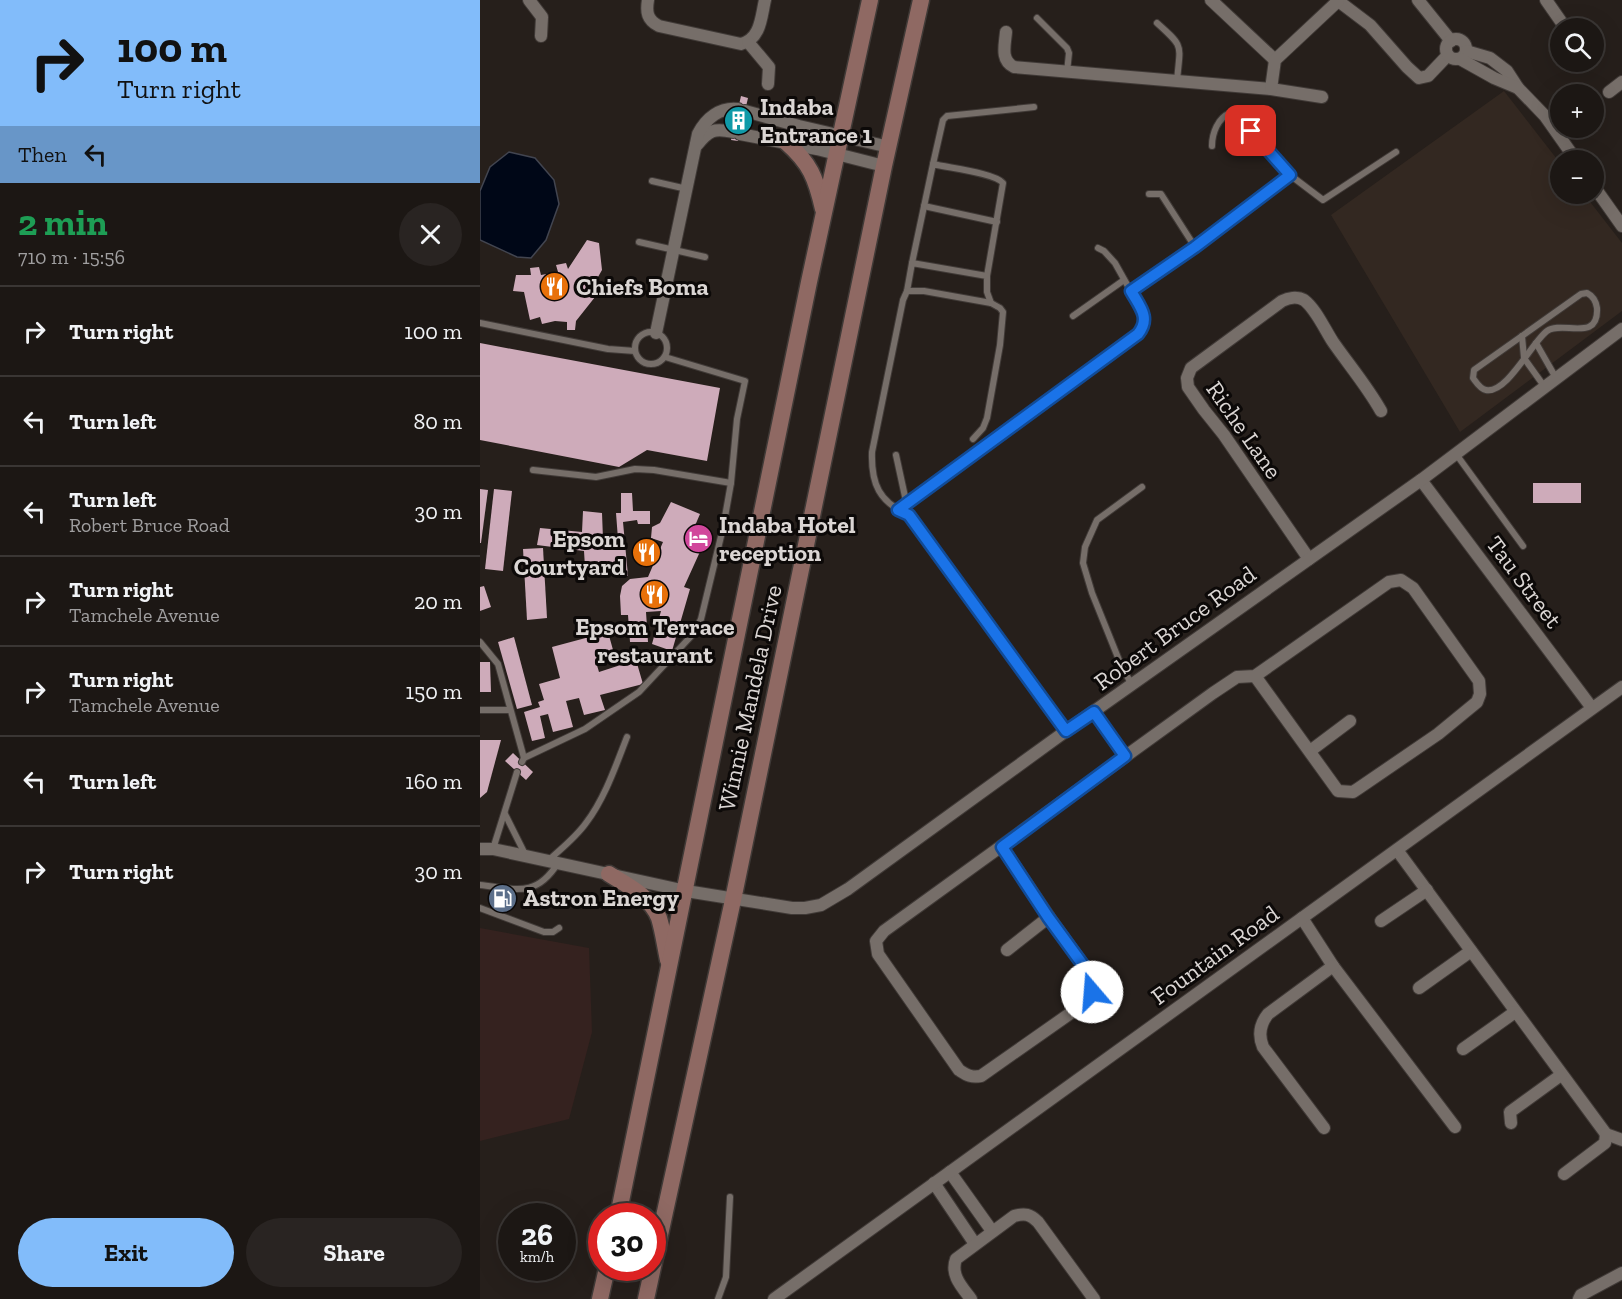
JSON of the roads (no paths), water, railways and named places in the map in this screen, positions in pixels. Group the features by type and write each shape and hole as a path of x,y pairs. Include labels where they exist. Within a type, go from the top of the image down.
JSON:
{"main road":[{"name":"Winnie Mandela Drive","path":"621,1203 824,212 870,0"},
{"name":"Winnie Mandela Drive","path":"646,1299 733,900 884,166 921,0"},
{"path":"786,142 807,162 816,179 824,212"},
{"path":"609,874 636,890 658,916 670,967"},
{"path":"600,1299 604,1281"}],"street":[{"path":"529,0 542,17 541,36"},
{"path":"648,0 647,12 650,19 659,26 735,43 748,42 757,34 765,0"},
{"path":"1211,0 1275,60"},
{"path":"1418,0 1451,40"},
{"path":"1546,0 1559,18"},
{"path":"1271,90 1275,60 1338,1 1356,12 1370,25 1419,78 1425,78 1458,55 1465,45 1461,40 1451,40"},
{"path":"1006,32 1004,54 1008,64 1014,67 1271,90 1322,97"},
{"path":"1451,40 1447,46 1458,55 1494,78 1518,88 1545,116 1569,150"},
{"path":"748,42 769,67 768,84"},
{"path":"1609,92 1622,82"},
{"path":"656,333 698,134 713,115 723,111 742,110 889,147"},
{"path":"697,145 711,131 722,130 837,153 884,166"},
{"path":"1604,201 1622,226"},
{"name":"Riche Lane","path":"1309,558 1188,387 1188,373 1191,368 1282,300 1295,298 1304,300 1322,323 1371,392 1381,411"},
{"name":"Robert Bruce Road","path":"480,849 493,849 733,900 792,908 821,905 848,889 1066,731 1422,480 1622,328"},
{"name":"Tau Street","path":"1422,480 1592,708"},
{"path":"1002,847 1048,917 1094,980 1094,987 1090,998 981,1076 968,1076 959,1070 878,954 876,941 884,931 1125,756 1237,678 1255,676 1389,582 1401,580 1413,588 1479,681 1480,694 1477,702 1437,734 1353,792 1338,791 1255,676"},
{"name":"Fountain Road","path":"774,1299 1592,708 1620,692"},
{"path":"1094,712 1125,756"},
{"path":"1310,751 1350,721"},
{"path":"1397,850 1606,1134 1622,1140"},
{"path":"1381,921 1427,890"},
{"path":"1006,950 1048,917"},
{"path":"1302,918 1333,966 1455,1127"},
{"path":"1419,988 1471,951"},
{"path":"1324,1128 1263,1047 1260,1033 1263,1020 1268,1014 1333,966"},
{"path":"1463,1049 1515,1012"},
{"path":"1512,1123 1510,1112 1561,1075"},
{"path":"1564,1174 1605,1143 1606,1134"},
{"path":"950,1172 992,1231"},
{"path":"934,1183 975,1244"},
{"path":"971,1299 956,1279 954,1266 956,1259 1014,1216 1025,1214 1031,1215 1038,1222 1094,1299"},
{"path":"1579,1299 1581,1295 1622,1274"}],"lane":[{"path":"1037,18 1067,48 1069,53 1067,72"},
{"path":"1157,23 1178,42 1176,81"},
{"path":"909,515 892,508 877,486 872,468 872,452 943,120 947,116 1034,107"},
{"path":"1212,146 1212,137 1216,127 1224,116 1233,113 1290,175 1323,200 1328,200 1396,152"},
{"path":"933,164 999,178 1003,183 987,276 987,292 991,303"},
{"path":"1131,291 1195,247 1290,175"},
{"path":"652,181 687,189"},
{"path":"1149,194 1161,194 1195,247"},
{"path":"924,206 998,222"},
{"path":"639,242 705,257"},
{"path":"898,510 1138,334 1144,327 1143,313 1115,263 1098,248"},
{"path":"912,263 987,276"},
{"path":"1073,316 1124,280"},
{"path":"907,291 924,291 991,303 1003,312 1000,345 987,418 983,428 973,439"},
{"path":"1587,293 1592,296 1596,312 1595,320 1589,327 1554,328 1547,331 1510,376 1491,390 1481,388 1473,378 1474,370 1522,336 1581,294 1587,293"},
{"path":"480,323 608,349 635,351"},
{"path":"645,333 656,333 666,342 667,352 658,363 648,364 640,360 635,351 640,336 645,333"},
{"path":"1522,336 1524,358 1544,386"},
{"path":"1536,343 1556,378"},
{"path":"480,642 498,664 523,760 585,729 639,692 694,633 705,604 723,528 731,483 737,419 745,381 665,357"},
{"path":"1456,453 1523,546"},
{"path":"896,455 909,515 1066,731"},
{"path":"533,470 596,477 635,469 654,470 731,483"},
{"path":"1132,685 1121,665 1092,593 1083,563 1085,547 1097,520 1142,487"},
{"path":"480,710 510,710"},
{"path":"480,885 531,888 542,884 551,874 554,862 592,814 627,737"},
{"path":"493,849 517,772"},
{"path":"505,813 526,856"},
{"path":"480,908 544,932 553,932 559,928"},
{"path":"718,1299 726,1277 730,1197"}],"water":[{"path":"509,152 535,158 554,180 559,204 546,240 531,258 517,257 480,240 480,191 490,167"}],"place":[{"name":"Indaba Entrance 1","path":"739,121"},
{"name":"Chiefs Boma","path":"555,287"},
{"name":"Indaba Hotel reception","path":"698,539"},
{"name":"Epsom Courtyard","path":"646,553"},
{"name":"Epsom Terrace restaurant","path":"655,594"},
{"name":"Astron Energy","path":"502,898"}]}
